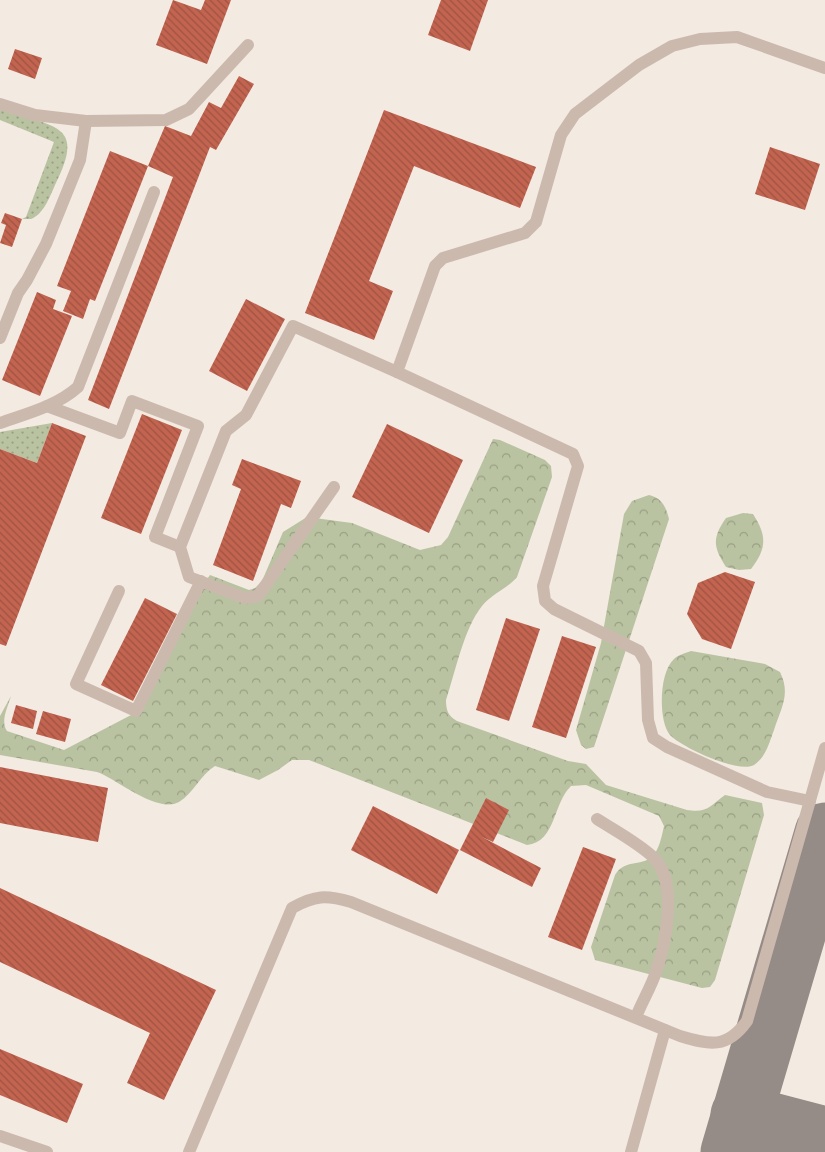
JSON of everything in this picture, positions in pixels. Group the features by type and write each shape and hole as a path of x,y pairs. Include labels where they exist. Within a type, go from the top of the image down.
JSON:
{"lane":[{"path":"397,372 435,266 443,258 525,233 536,222 561,135 575,114 639,65 672,46 700,39 736,37 825,68"},
{"path":"0,104 35,115 86,121 166,120 180,115 189,108 248,45"},
{"path":"0,338 18,293 46,244 80,160 86,121"},
{"path":"0,423 47,406 71,394 78,387 154,192"},
{"path":"334,487 258,596 245,598 189,577 180,547 226,431 246,415 293,326 573,454 578,466 543,586 545,600 554,609 639,650 646,663 648,720 653,738 667,747 767,792 810,801"},
{"path":"47,406 120,433 132,401 198,426 155,537 180,547"},
{"path":"119,591 76,684 136,711 201,581"},
{"path":"189,1152 292,908 309,898 331,896 351,902 665,1030 707,1044 724,1042 738,1034 747,1021 825,748"},
{"path":"597,819 654,858 665,877 668,904 665,935 656,972 636,1017"},
{"path":"631,1152 665,1030"},
{"path":"0,1136 47,1152"}],"green space":[{"path":"0,107 47,124 58,130 65,137 68,148 64,164 46,204 36,217 31,219 22,219 26,217 54,142 0,120"},
{"path":"52,423 37,463 0,449 0,432"},
{"path":"493,439 500,440 545,460 551,466 552,477 517,577 482,606 470,626 446,700 446,707 451,717 457,721 568,761 586,764 606,785 687,810 704,809 725,795 762,803 764,815 715,980 710,987 702,988 595,960 591,947 615,875 624,866 645,861 655,853 661,840 664,826 659,816 586,785 571,786 565,793 544,837 527,845 309,760 292,760 259,780 215,766 205,774 189,794 179,802 170,804 149,800 97,772 0,755 0,716 11,696 4,718 7,731 64,750 133,714 186,609 210,575 249,590 255,588 262,581 283,532 307,517 352,523 420,550 441,545 448,537"},
{"path":"649,495 657,498 663,504 669,519 594,747 586,749 581,745 576,730 601,643 624,514 632,501"},
{"path":"743,513 753,514 761,529 763,542 760,555 751,569 739,570 726,567 717,548 716,537 726,518"},
{"path":"691,651 765,664 780,672 785,687 784,701 767,749 754,765 747,767 736,766 710,758 676,740 666,728 662,708 665,674 674,659"}],"building":[{"path":"173,0 201,10 205,0 231,0 207,64 156,45"},
{"path":"441,0 488,0 470,51 428,35"},
{"path":"15,49 42,58 35,79 8,69"},
{"path":"239,76 254,84 216,150 210,147 109,409 88,400 173,177 148,166 165,126 191,136 209,102 221,108"},
{"path":"384,110 536,167 520,208 414,166 369,281 393,291 374,340 305,313"},
{"path":"770,147 820,164 805,210 755,194"},
{"path":"110,151 148,166 95,301 90,299 83,319 63,311 71,291 57,286"},
{"path":"5,213 22,219 12,247 0,243 6,225 1,223"},
{"path":"37,292 56,300 53,309 72,316 40,396 2,380"},
{"path":"246,299 285,319 247,391 209,371"},
{"path":"142,414 182,430 141,534 101,518"},
{"path":"52,423 86,436 6,646 0,644 0,449 37,463"},
{"path":"387,424 463,460 429,533 352,497"},
{"path":"242,459 301,481 291,508 281,504 253,581 213,565 241,489 232,485"},
{"path":"725,572 755,582 731,649 702,639 687,614 698,583"},
{"path":"145,598 177,614 133,701 101,685"},
{"path":"506,618 540,629 509,721 476,710"},
{"path":"562,636 596,647 566,738 532,727"},
{"path":"16,705 37,711 33,729 11,723"},
{"path":"43,711 71,719 65,742 36,734"},
{"path":"0,767 108,788 98,842 0,823"},
{"path":"486,798 509,810 493,842 482,837 541,868 532,887 460,850"},
{"path":"373,806 459,850 437,894 351,850"},
{"path":"583,847 616,859 582,950 548,937"},
{"path":"0,888 216,990 164,1100 127,1083 150,1033 0,962"},
{"path":"0,1049 83,1084 67,1123 0,1095"}],"taxiway":[{"path":"731,1152 825,833"},
{"path":"741,1115 825,1137"}]}
